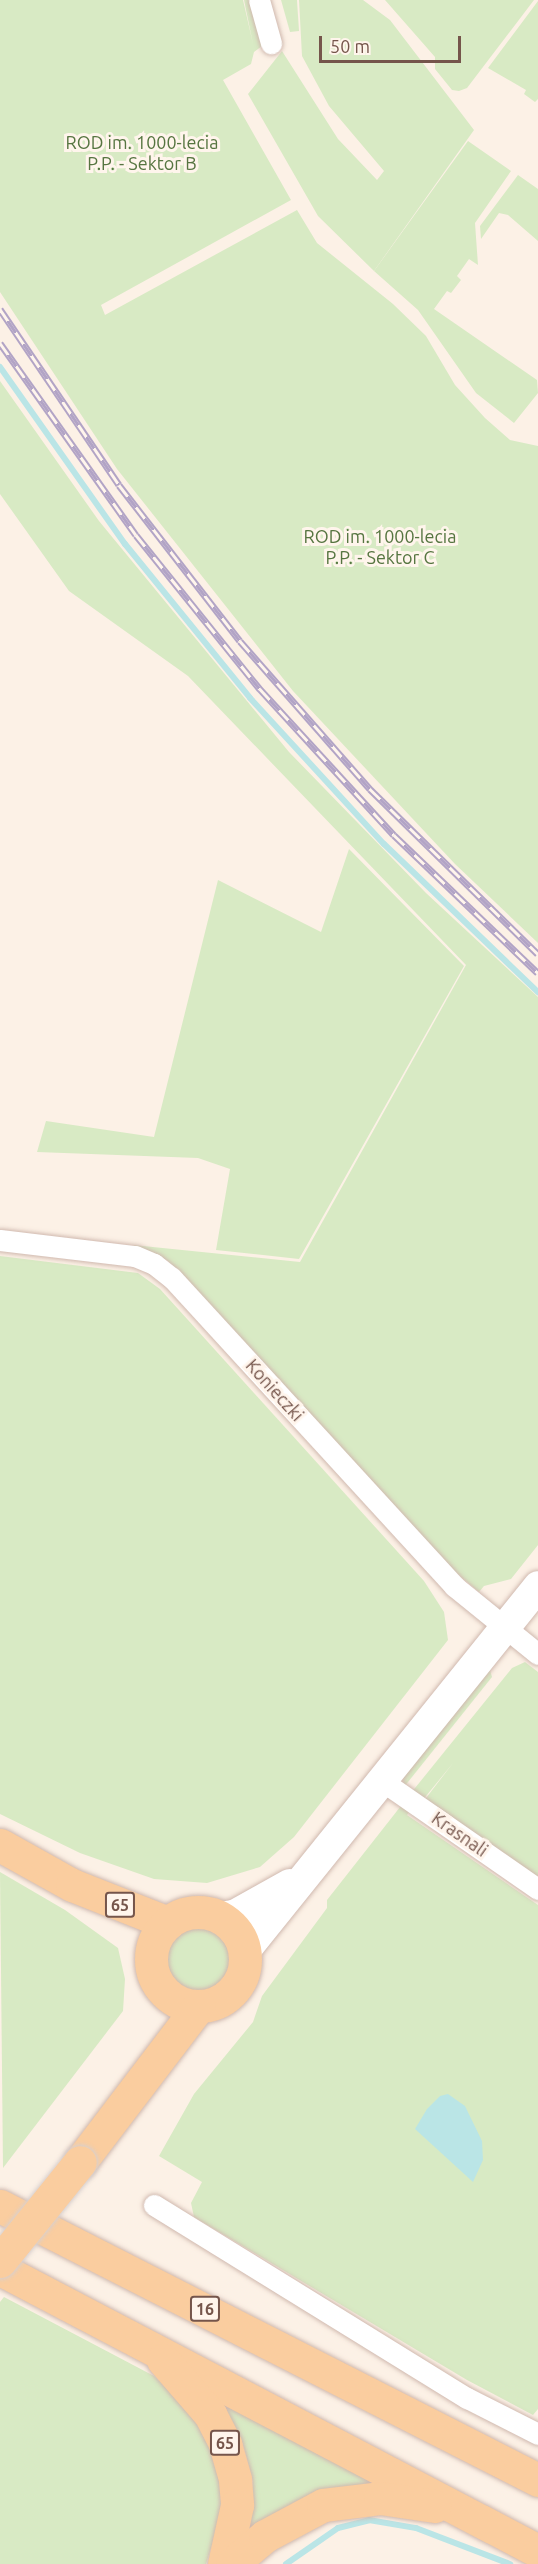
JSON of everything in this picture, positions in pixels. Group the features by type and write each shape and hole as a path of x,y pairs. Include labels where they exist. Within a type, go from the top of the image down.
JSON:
{"main road":[{"name":"65","path":"0,1845 72,1886 168,1923"},
{"path":"72,1886 152,1953"},
{"path":"190,1913 219,1917 238,1934 245,1951 243,1973 232,1992 221,2001 199,2006 178,2002 166,1993 152,1968 152,1953 168,1923 190,1913"},
{"path":"134,2092 166,1993"},
{"path":"0,2261 80,2162 199,2006"},
{"name":"16","path":"0,2206 538,2480"},
{"path":"0,2269 538,2552"},
{"name":"65","path":"149,2346 210,2414 225,2444 235,2480 237,2505 224,2564"},
{"path":"232,2564 290,2521 340,2501 401,2499 481,2522"}],"street":[{"path":"259,0 271,43"},
{"name":"Konieczki","path":"0,1240 135,1256 154,1264 172,1278 453,1586 538,1654"},
{"path":"245,1951 538,1586"},
{"name":"Krasnali","path":"381,1780 538,1889"},
{"path":"219,1917 266,1900 310,1871"},
{"path":"154,2205 467,2398 538,2434"}],"green space":[{"path":"0,0 243,0 253,44 244,0 249,0 262,46 254,52 251,64 223,80 291,200 101,305 105,315 297,210 317,243 393,304 426,336 455,385 485,418 510,440 538,446 538,943 455,864 293,691 117,469 0,292"},
{"path":"281,0 297,0 299,31 290,32"},
{"path":"299,0 363,0 390,20 474,130 374,271 318,216 248,94 282,51 338,139 377,180 384,171 329,106 302,56"},
{"path":"385,0 534,0 467,88 459,91 452,90 435,69 435,57"},
{"path":"538,1 538,99 535,102 524,94 526,90 488,68"},
{"path":"468,141 511,171 475,223 478,265 469,259 457,276 461,280 451,293 447,291 434,309 537,380 538,393 514,423 476,393 418,310 374,271"},
{"path":"518,175 538,189 538,241 508,215 499,213 481,239 480,226"},
{"path":"0,381 99,521 289,752 426,893 538,997 538,1545 511,1579 484,1586 479,1592 454,1571 168,1261 133,1245 300,1262 466,965 188,676 69,591 0,494"},
{"path":"349,849 464,966 299,1259 216,1250 230,1169 198,1158 37,1152 46,1121 154,1137 218,880 321,932"},
{"path":"0,1256 138,1273 160,1289 424,1581 444,1612 448,1640 294,1837 260,1867 207,1883 154,1879 80,1853 0,1814"},
{"path":"525,1662 538,1672 538,1881 423,1802 453,1763 422,1801 411,1793 512,1668"},
{"path":"490,1670 492,1677 404,1787 403,1778"},
{"path":"404,1802 412,1808 407,1815 538,1905 538,2409 533,2415 467,2380 194,2217 191,2203 202,2182 159,2156 194,2094 253,2022 262,1996 327,1908 327,1900"},
{"path":"0,1872 65,1910 118,1948 125,1979 123,2011 3,2168"},
{"path":"198,1927 211,1930 221,1937 228,1947 231,1960 228,1973 221,1983 211,1990 198,1993 185,1990 175,1983 168,1973 165,1960 168,1947 175,1937 185,1930"},
{"path":"4,2297 154,2376 184,2405 207,2435 217,2457 222,2512 206,2564 0,2564 0,2302"},
{"path":"221,2399 377,2484 250,2532 253,2482 243,2444"}],"water":[{"path":"448,2094 465,2106 482,2141 483,2160 473,2182 415,2129 427,2109 440,2096"}],"waterway":[{"path":"0,367 125,544 250,698 384,844 538,992"},
{"path":"286,2564 338,2528 369,2520 416,2528 510,2564"}],"railway":[{"path":"0,309 119,485 240,641 370,789 538,954"},
{"path":"0,343 136,535 260,689 394,835 538,973"}],"park label":[{"name":"ROD im. 1000-lecia P.P. - Sektor B","path":"142,153"},
{"name":"ROD im. 1000-lecia P.P. - Sektor C","path":"380,547"}]}
